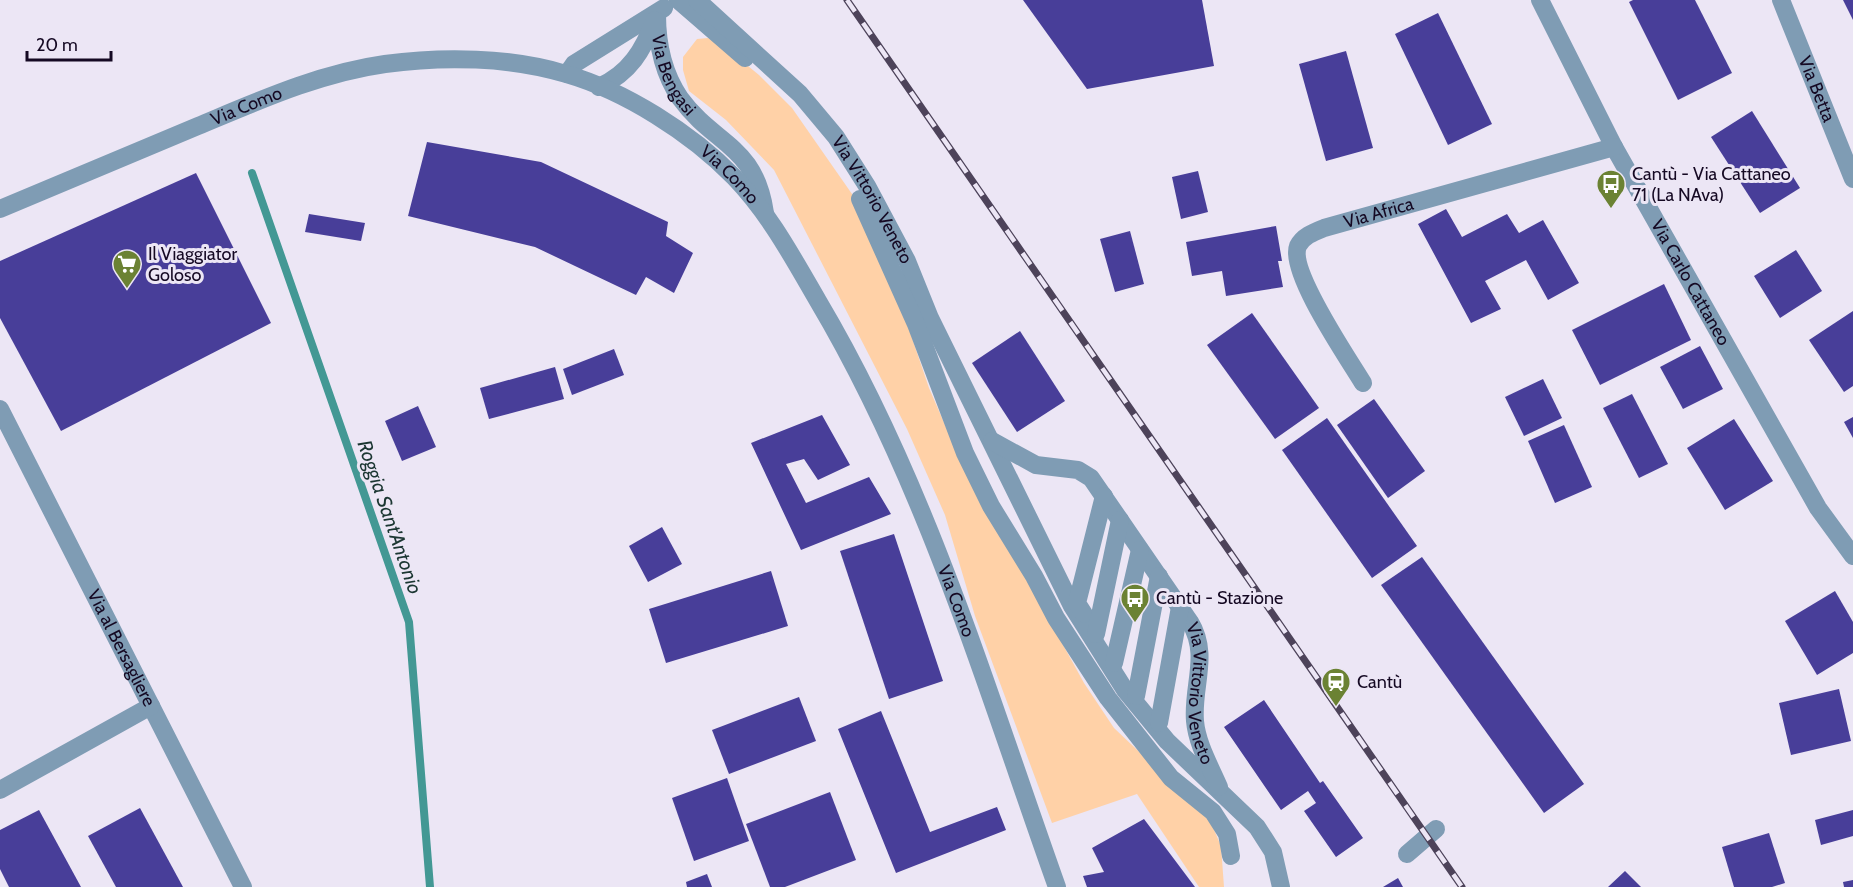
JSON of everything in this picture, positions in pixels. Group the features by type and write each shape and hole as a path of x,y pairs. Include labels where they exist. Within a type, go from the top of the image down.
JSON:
{"street":[{"name":"Via Bengasi","path":"567,74 574,64 657,15 672,0"},
{"path":"678,0 761,70 809,119 836,159 859,196 894,270 965,453 991,506 1034,576 1056,618 1108,698 1171,778 1214,812 1227,834 1231,856"},
{"name":"Via Vittorio Veneto","path":"697,0 800,94 836,137 867,186 907,261 930,318 1072,606 1125,690 1167,741 1257,827 1273,852 1281,887"},
{"name":"Via Carlo Cattaneo","path":"1540,0 1614,147 1818,508 1853,555"},
{"name":"Via Betta","path":"1781,0 1853,179"},
{"name":"Via Bengasi","path":"599,87 614,81 631,66 657,15"},
{"name":"Via Bengasi","path":"657,15 660,50 669,77 681,98 749,165 758,180 766,215"},
{"name":"Via Como","path":"0,209 248,105 337,75 381,65 421,60 513,64 567,74 599,87 662,120 696,143 735,177 766,215 861,376 928,522 1057,887"},
{"name":"Via Africa","path":"1363,382 1305,284 1296,259 1297,248 1302,239 1324,228 1614,147"},
{"name":"Via al Bersagliere","path":"0,409 243,887"},
{"name":"Via Vittorio Veneto","path":"992,441 1036,465 1078,470 1091,478 1180,607 1197,635 1200,645 1195,720 1201,745 1221,793"},
{"path":"1104,496 1077,603 1136,696 1209,776 1221,793"},
{"path":"1096,634 1120,520"},
{"path":"1114,663 1140,550"},
{"path":"1136,696 1159,576"},
{"path":"1159,723 1180,607"},
{"path":"0,790 151,706"},
{"path":"1407,854 1436,829"}],"shaded area":[{"path":"708,38 726,48 759,75 792,108 852,194 909,329 929,388 955,448 1084,683 1114,728 1209,818 1221,846 1224,887 1199,887 1137,794 1052,823 975,616 945,515 907,429 774,170 726,120 689,91 683,70 683,57 697,39"}],"building":[{"path":"1023,0 1202,0 1214,66 1087,89"},
{"path":"1633,0 1695,0 1732,73 1678,100 1629,2"},
{"path":"1843,0 1853,0 1853,20"},
{"path":"1438,13 1492,124 1448,145 1395,34"},
{"path":"1346,51 1373,148 1326,161 1299,64"},
{"path":"1752,111 1800,188 1760,213 1711,137"},
{"path":"427,142 541,162 668,222 666,236 693,253 674,293 646,277 636,295 535,247 408,216"},
{"path":"1198,171 1208,212 1181,219 1172,177"},
{"name":"Il Viaggiator Goloso","path":"196,173 271,323 61,431 0,318 0,261"},
{"path":"1446,209 1462,237 1507,214 1519,233 1543,220 1579,283 1548,300 1526,260 1485,281 1501,309 1471,323 1418,224"},
{"path":"309,214 365,223 361,241 305,232"},
{"path":"1276,226 1282,261 1278,261 1283,287 1226,296 1222,271 1192,276 1186,242"},
{"path":"1130,231 1144,284 1115,292 1100,239"},
{"path":"1796,250 1822,291 1780,318 1754,276"},
{"path":"1664,284 1691,340 1600,385 1572,330"},
{"path":"1853,311 1853,386 1844,392 1809,340"},
{"path":"1252,313 1319,408 1275,439 1207,345"},
{"path":"1020,331 1065,401 1017,432 972,363"},
{"path":"1700,346 1723,389 1683,409 1660,367"},
{"path":"614,349 624,375 572,395 563,369"},
{"path":"555,367 564,399 489,419 480,388"},
{"path":"1543,379 1562,418 1524,436 1505,397"},
{"path":"1632,394 1668,464 1639,478 1603,408"},
{"path":"1374,399 1425,471 1388,498 1337,425"},
{"path":"418,406 436,447 402,461 385,421"},
{"path":"822,415 850,465 818,480 804,459 786,464 806,503 869,477 891,514 801,550 751,443"},
{"path":"1853,417 1853,438 1844,422"},
{"path":"1327,418 1417,546 1372,578 1282,450"},
{"path":"1734,419 1773,481 1725,510 1687,448"},
{"path":"1564,425 1592,487 1555,503 1528,441"},
{"path":"662,527 682,564 648,582 629,546"},
{"path":"894,534 943,681 889,699 840,551"},
{"path":"1422,557 1584,784 1544,813 1381,585"},
{"path":"771,571 788,626 666,663 649,609"},
{"path":"1835,591 1853,622 1853,653 1817,675 1785,621"},
{"path":"1839,689 1851,741 1791,755 1779,703"},
{"path":"799,697 816,741 729,774 712,730"},
{"path":"1264,700 1320,783 1323,781 1363,838 1336,857 1304,811 1316,803 1308,791 1281,810 1224,727"},
{"path":"881,711 930,832 997,807 1006,830 896,873 838,729"},
{"path":"727,778 749,841 694,861 672,798"},
{"path":"830,792 856,860 785,887 770,887 746,824"},
{"path":"140,808 183,887 116,887 88,836"},
{"path":"39,810 81,887 9,887 0,869 0,830"},
{"path":"1853,810 1853,836 1821,845 1815,820"},
{"path":"1144,819 1195,887 1087,887 1083,876 1104,872 1092,848"},
{"path":"1769,833 1785,883 1772,887 1734,887 1722,847"},
{"path":"1625,871 1641,887 1608,887"},
{"path":"707,874 712,887 687,887 686,882"},
{"path":"1398,878 1403,887 1383,887"},
{"path":"1853,880 1853,887 1844,887 1843,882"}],"waterway":[{"name":"Roggia Sant'Antonio","path":"252,173 409,622 430,887"}],"railway":[{"path":"847,0 1462,887"}],"place":[{"name":"Cantù - Via Cattaneo 71 (La NAva)","path":"1611,210"},
{"name":"Il Viaggiator Goloso","path":"127,290"},
{"name":"Cantù - Stazione","path":"1135,624"},
{"name":"Cantù","path":"1336,708"}]}
